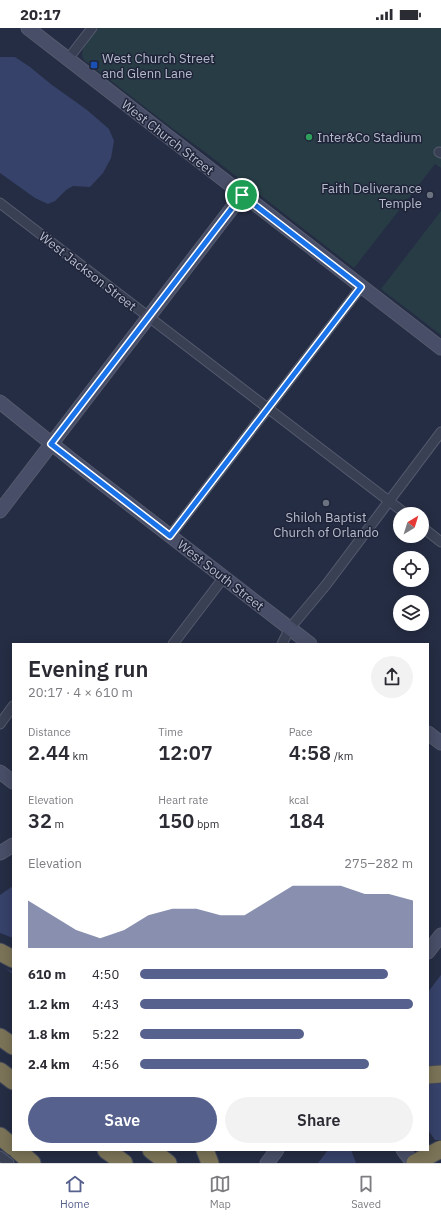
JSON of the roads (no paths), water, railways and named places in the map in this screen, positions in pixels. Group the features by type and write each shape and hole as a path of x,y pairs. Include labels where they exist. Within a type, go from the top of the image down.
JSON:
{"highway":[{"path":"0,946 12,951"},
{"path":"0,952 12,958"},
{"path":"0,1036 12,1045"},
{"path":"0,1071 12,1080"},
{"path":"429,1075 441,1074"},
{"path":"0,1136 12,1146"},
{"path":"414,1163 441,1149"},
{"path":"18,1151 32,1163"},
{"path":"107,1151 124,1163"},
{"path":"152,1151 168,1163"},
{"path":"205,1151 210,1163"}],"street":[{"name":"West Church Street","path":"28,28 441,348"},
{"path":"68,59 92,28"},
{"path":"0,511 242,195"},
{"name":"West Jackson Street","path":"0,204 397,507"},
{"path":"170,536 361,287"},
{"name":"West South Street","path":"0,402 51,444 309,643"},
{"path":"282,643 290,628 326,585 441,432"},
{"path":"429,533 441,542"},
{"path":"174,643 224,577"},
{"path":"0,724 12,707"},
{"path":"429,734 441,743"},
{"path":"0,772 12,781"},
{"path":"0,853 12,846"},
{"path":"429,951 441,935"},
{"path":"267,1163 276,1151"},
{"path":"404,1151 414,1163"},
{"path":"423,1151 433,1163"},
{"path":"0,1156 9,1163"}],"water":[{"path":"0,57 15,57 87,110 109,129 114,141 111,158 103,173 90,187 73,186 66,190 55,201 48,204 35,198 0,173"},
{"path":"12,887 12,973 0,964 0,895"},
{"path":"441,975 441,1140 435,1140 429,1131 429,991"},
{"path":"327,1151 351,1151 356,1163 318,1163"}],"place":[{"name":"West Church Street and Glenn Lane","path":"94,65"},
{"name":"Inter&Co Stadium","path":"309,137"},
{"name":"Faith Deliverance Temple","path":"430,195"},
{"name":"Shiloh Baptist Church of Orlando","path":"326,503"}]}
